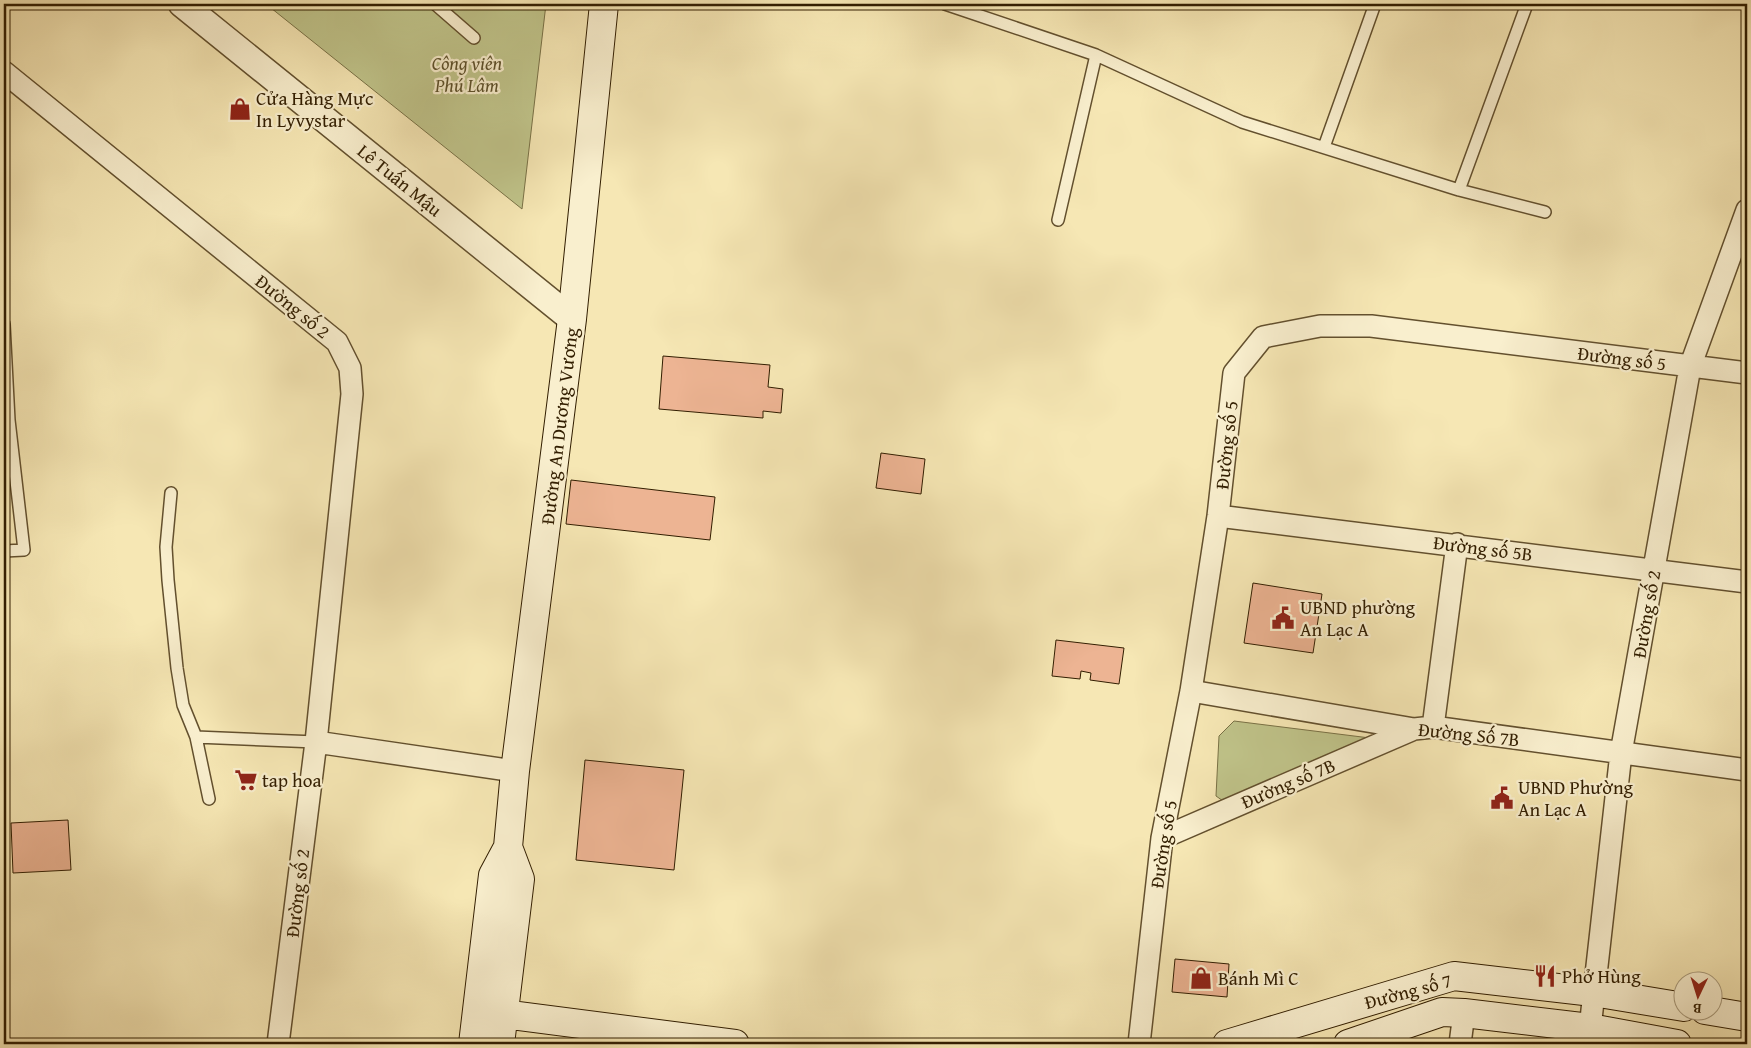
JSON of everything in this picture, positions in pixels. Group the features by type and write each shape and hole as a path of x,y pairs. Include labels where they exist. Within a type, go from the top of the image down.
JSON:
{"main road":[{"name":"Đường An Dương Vương","path":"473,1044 493,874 508,848 515,771 572,318 604,4"},
{"name":"Đường An Dương Vương","path":"500,1044 520,879 508,848"},
{"name":"Đường số 7","path":"1227,1044 1454,976 1593,992 1674,1005"},
{"name":"Đường số 7","path":"1348,1044 1442,1012 1590,1028 1678,1044"},
{"path":"1724,1013 1747,1017"},
{"path":"504,1014 735,1044"}],"street":[{"name":"Lê Tuấn Mậu","path":"182,4 572,318"},
{"name":"Đường số 2","path":"4,72 337,342 350,368 352,394 316,742 278,1044"},
{"name":"Đường số 2","path":"1590,1028 1621,753 1690,367 1747,210"},
{"name":"Đường số 5","path":"1139,1044 1162,838 1192,691 1218,516 1234,373 1263,337 1320,326 1371,326 1747,373"},
{"name":"Đường số 5B","path":"1218,516 1456,544 1747,582"},
{"path":"1424,728 1456,544"},
{"name":"Đường Số 7B","path":"1192,691 1424,728 1747,770"},
{"name":"Đường số 7B","path":"1162,838 1424,728"},
{"path":"316,742 515,771"},
{"path":"476,1010 504,1014"},
{"path":"1460,1044 1464,1013"}],"lane":[{"path":"435,4 474,38"},
{"path":"945,4 1096,55 1242,122 1459,190 1545,212"},
{"path":"1324,147 1375,4"},
{"path":"1459,190 1527,4"},
{"path":"1058,220 1096,55"},
{"path":"4,324 6,409 24,550 4,551"},
{"path":"172,493 166,547 177,668 183,705 196,737 208,799"},
{"path":"196,737 316,742"}],"green space":[{"name":"Công viên Phú Lâm","path":"266,4 546,4 522,209"},
{"path":"1234,721 1370,738 1226,803 1216,796 1219,736"}],"building":[{"path":"663,356 770,365 768,387 783,389 781,413 763,411 763,418 659,409"},
{"path":"881,453 925,459 921,494 876,488"},
{"path":"571,480 715,497 710,540 566,524"},
{"name":"UBND phường An Lạc A","path":"1253,583 1322,594 1313,653 1244,643"},
{"path":"1056,640 1124,648 1119,684 1090,680 1091,673 1081,671 1080,679 1052,676"},
{"path":"585,760 684,770 674,870 576,860"},
{"path":"68,820 71,870 13,873 11,823"},
{"path":"4,829 8,874 4,875"},
{"name":"Bánh Mì C","path":"1175,959 1229,964 1227,997 1172,992"}],"place":[{"name":"Cửa Hàng Mực In Lyvystar","path":"240,109"},
{"name":"UBND phường An Lạc A","path":"1283,618"},
{"name":"tap hoa","path":"246,780"},
{"name":"UBND Phường An Lạc A","path":"1502,798"},
{"name":"Phở Hùng","path":"1545,976"},
{"name":"Bánh Mì C","path":"1201,978"}]}
